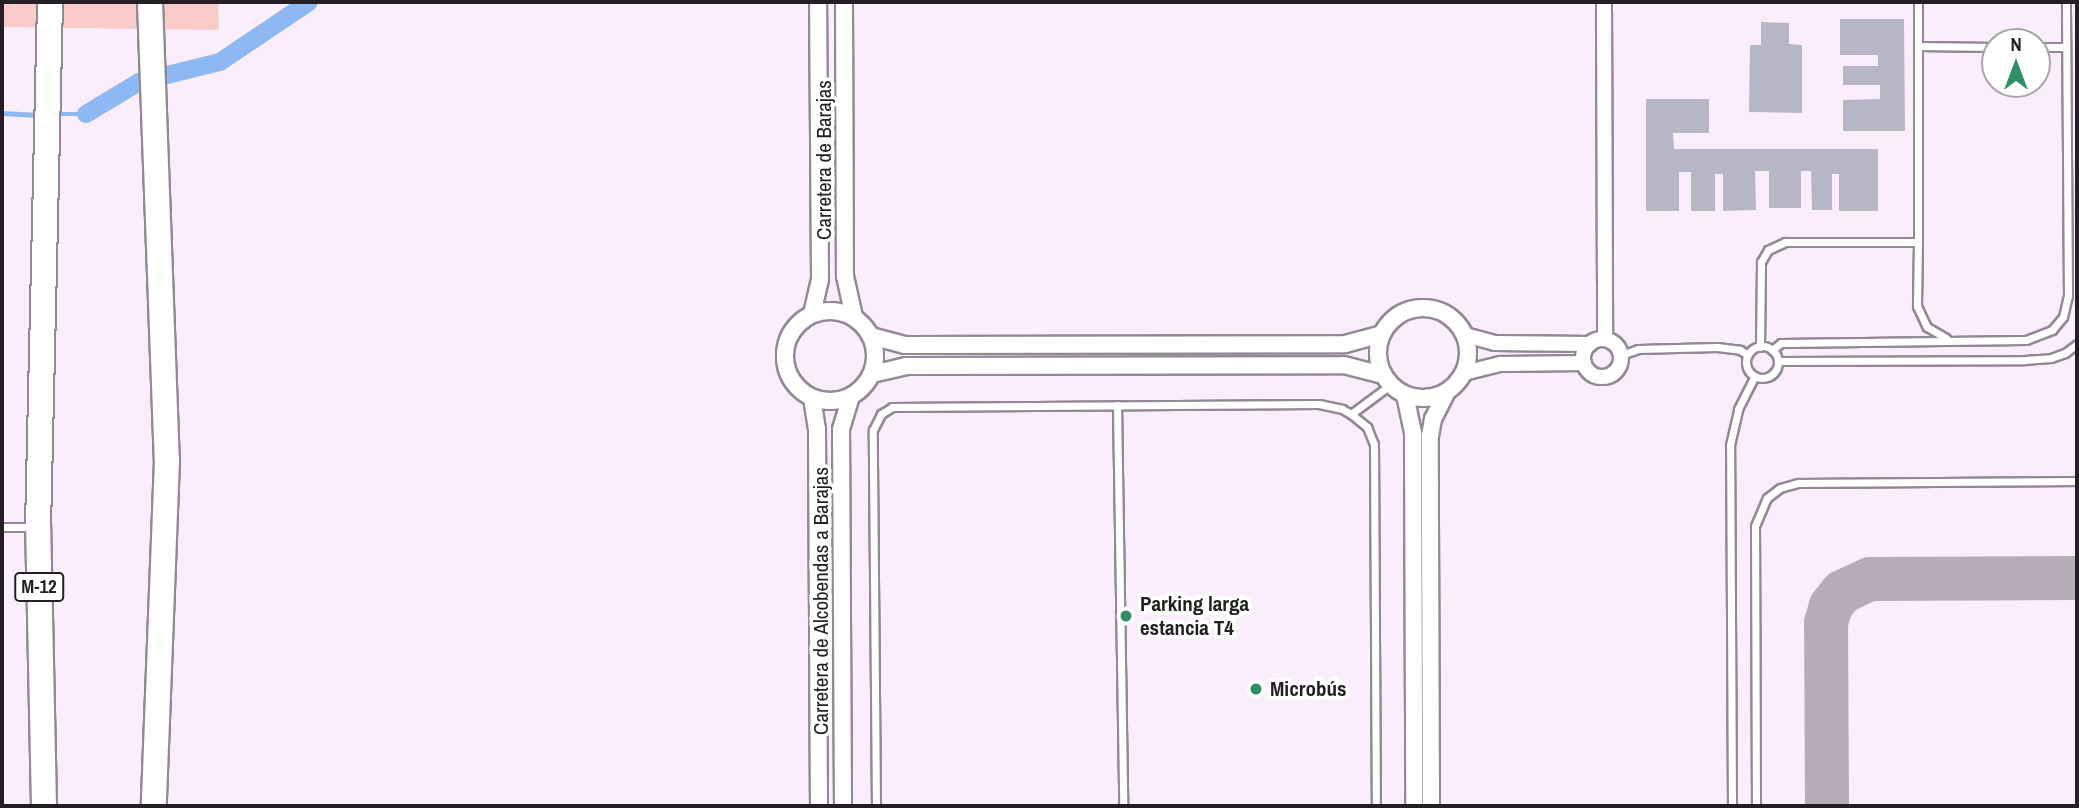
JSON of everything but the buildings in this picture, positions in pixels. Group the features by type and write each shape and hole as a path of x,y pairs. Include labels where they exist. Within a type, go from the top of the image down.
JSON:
{"highway":[{"name":"M-12","path":"44,806 38,527 50,2"},
{"path":"151,11 167,460 154,806"}],"street":[{"name":"Carretera de Barajas","path":"812,314 820,279 818,2"},
{"name":"Carretera de Barajas","path":"844,2 845,276 854,317"},
{"path":"1387,380 1378,355 1382,334 1402,313 1431,309 1445,313 1465,335 1495,343 1597,342 1615,344 1621,355 1619,367 1609,376 1591,373 1584,362 1585,352 1597,342 1604,2"},
{"path":"840,312 854,317 871,336 875,348 872,374 859,391 850,397 838,401 812,398 790,379 784,349 789,334 799,322 812,314 840,312"},
{"path":"871,336 905,345 1331,344 1382,334"},
{"path":"1432,806 1430,436 1435,413 1447,392 1464,373 1468,361 1465,335"},
{"path":"1464,373 1501,364 1584,362"},
{"path":"872,374 906,366 1344,365 1387,380 1405,395 1418,399 1447,392"},
{"path":"1405,395 1413,434 1415,806"},
{"name":"Carretera de Alcobendas a Barajas","path":"843,806 841,429 850,397"},
{"name":"Carretera de Alcobendas a Barajas","path":"812,398 817,429 819,806"}],"lane":[{"path":"1918,2 1917,306 1921,318 1937,335 1953,341"},
{"path":"1772,350 1782,343 2026,340 2052,330 2063,317 2068,296 2066,2"},
{"path":"1918,47 1981,47"},
{"path":"2051,47 2066,47"},
{"path":"1760,347 1761,262 1768,250 1785,242 1918,242"},
{"path":"1778,361 2024,360 2066,354 2077,344"},
{"path":"1621,355 1638,349 1717,347 1740,350 1748,355"},
{"path":"1748,355 1760,347 1772,350 1778,361"},
{"path":"1748,355 1748,369 1755,376 1764,378 1772,374 1778,361"},
{"path":"1732,806 1730,446 1738,410 1755,376"},
{"path":"1351,414 1387,380"},
{"path":"876,806 873,430 881,414 892,407 1117,405 1150,408 1319,404 1351,414 1367,427 1374,444 1376,806"},
{"path":"1117,405 1123,806"},
{"path":"1756,806 1755,526 1766,498 1780,488 1798,483 2077,481"},
{"path":"2,527 38,527"},
{"path":"842,761 851,806"}],"shaded area":[{"path":"2,2 218,2 219,30 2,27"}],"waterway":[{"path":"86,114 139,82 220,62 309,2"},
{"path":"2,113 39,115"},
{"path":"55,114 86,114"}],"taxiway":[{"path":"1827,806 1826,623 1831,606 1842,592 1870,579 2077,578"}],"place":[{"name":"Parking larga estancia T4","path":"1126,616"},
{"name":"Microbús","path":"1256,689"}]}
